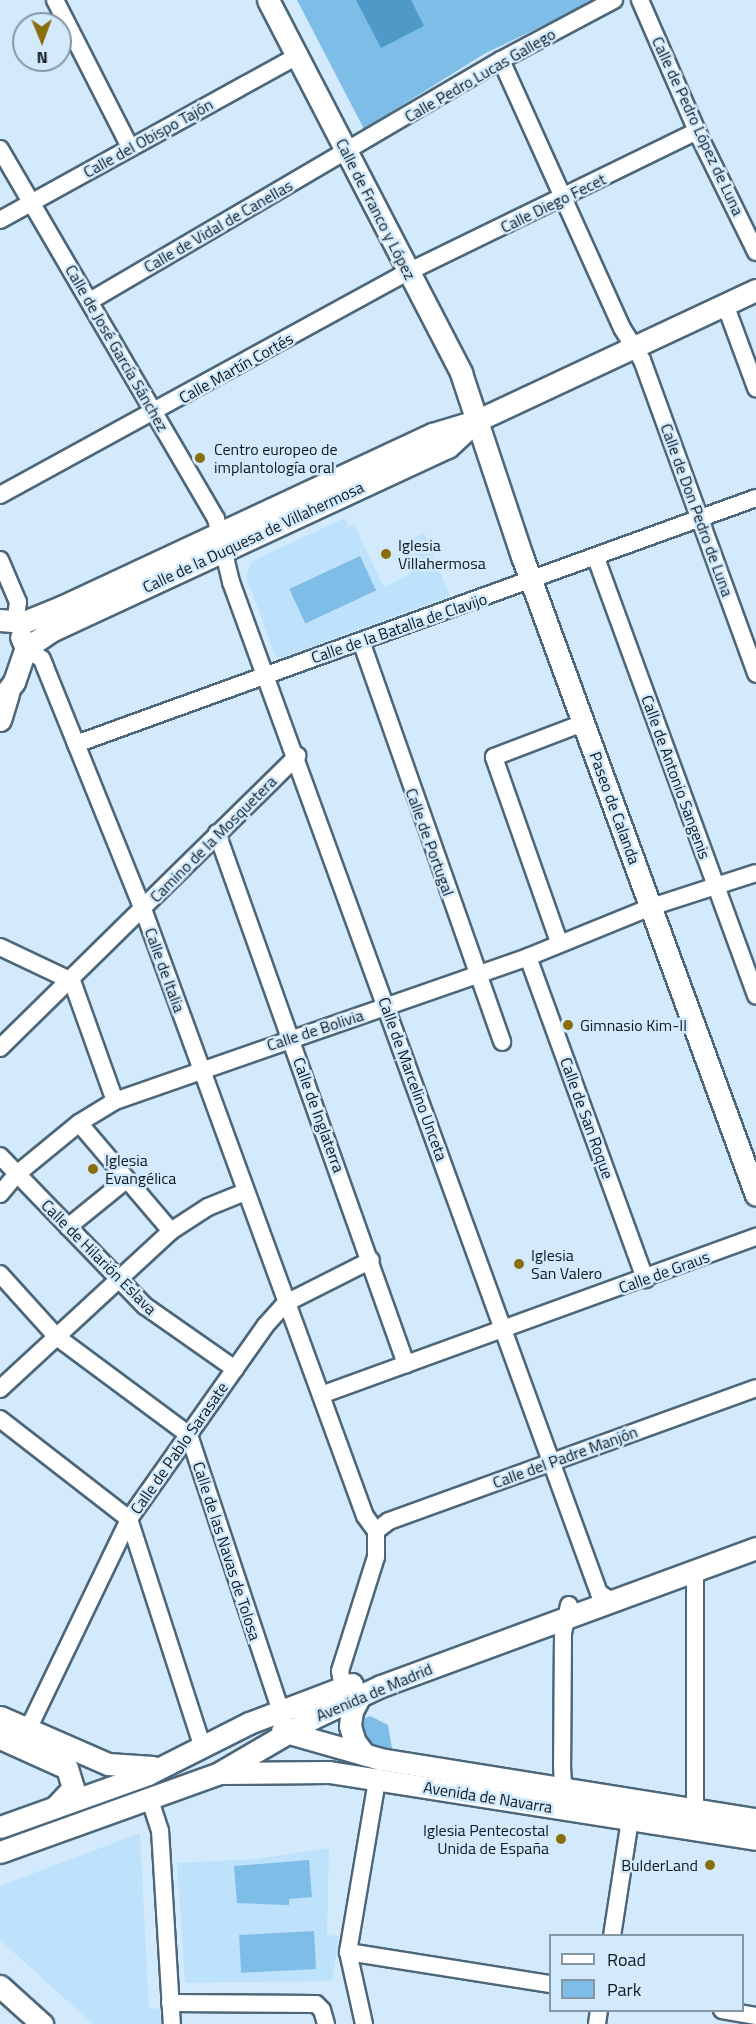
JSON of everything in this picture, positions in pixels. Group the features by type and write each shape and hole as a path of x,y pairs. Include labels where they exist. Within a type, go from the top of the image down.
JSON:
{"main road":[{"name":"Calle de Franco y López","path":"268,0 461,373 476,421"},
{"name":"Calle de la Duquesa de Villahermosa","path":"7,621 61,608 448,447 476,421 756,290"},
{"name":"Paseo de Calanda","path":"476,421 531,581 756,1195"},
{"name":"Calle de la Duquesa de Villahermosa","path":"26,648 53,630 223,542"},
{"path":"0,720 4,697 26,648 7,621"},
{"name":"Avenida de Madrid","path":"0,1827 163,1767 279,1712 352,1691 566,1612 756,1535"},
{"name":"Avenida de Madrid","path":"605,1597 695,1570 756,1548"},
{"path":"352,1691 350,1726 355,1742 365,1755"},
{"name":"Avenida de Madrid","path":"0,1852 219,1773 290,1732 352,1691"},
{"path":"0,1717 108,1764 128,1768 163,1767"},
{"name":"Avenida de Navarra","path":"231,1733 290,1732 365,1755 756,1819"},
{"path":"0,1738 66,1768 73,1788 68,1797 52,1809"},
{"name":"Avenida de Navarra","path":"219,1773 304,1770 756,1839"},
{"path":"0,1986 42,2024"}],"street":[{"path":"56,0 130,147"},
{"name":"Calle Pedro Lucas Gallego","path":"347,151 501,60 614,0"},
{"name":"Calle de Pedro López de Luna","path":"640,0 697,131 756,252"},
{"name":"Calle del Obispo Tajón","path":"0,220 297,56"},
{"name":"Calle de Don Pedro de Luna","path":"501,60 622,328 635,347 701,518 756,674"},
{"name":"Calle Diego Fecet","path":"408,272 564,199 697,131"},
{"name":"Calle de José García Sánchez","path":"0,149 154,413 223,542"},
{"name":"Calle de Vidal de Canellas","path":"90,301 347,151"},
{"name":"Calle Martín Cortés","path":"0,495 154,413 408,272"},
{"path":"725,304 756,388"},
{"name":"Calle de la Batalla de Clavijo","path":"76,744 596,558 756,498"},
{"name":"Calle de Marcelino Unceta","path":"223,542 231,582 297,756 551,1462 605,1597"},
{"name":"Calle de Antonio Sangenis","path":"596,558 756,996"},
{"path":"0,560 18,602 7,621"},
{"name":"Calle de Portugal","path":"361,641 502,1042"},
{"name":"Calle de Italia","path":"26,648 42,659 143,909 365,1516 376,1531"},
{"path":"559,942 494,757 584,723"},
{"name":"Camino de la Mosquetera","path":"0,1048 72,981 217,833 297,756"},
{"name":"Calle de Inglaterra","path":"217,833 371,1260 406,1364"},
{"name":"Calle de Bolivia","path":"0,1194 17,1174 79,1123 114,1101 291,1037 528,957 559,942 651,907 756,873"},
{"path":"0,947 72,981 114,1101"},
{"name":"Calle de San Roque","path":"528,957 645,1279"},
{"path":"79,1123 171,1231"},
{"name":"Calle de Hilarión Eslava","path":"0,1156 145,1306 235,1369"},
{"path":"68,1227 126,1180"},
{"path":"0,1389 171,1231 208,1207 245,1192"},
{"name":"Calle de Graus","path":"321,1395 756,1237"},
{"name":"Calle de Pablo Sarasate","path":"26,1728 129,1519 235,1369 286,1303 371,1260"},
{"path":"0,1274 57,1337 189,1436"},
{"name":"Calle del Padre Manjón","path":"376,1531 389,1521 756,1388"},
{"path":"0,1419 129,1519 203,1748"},
{"name":"Calle de las Navas de Tolosa","path":"189,1436 279,1712 290,1732"},
{"path":"352,1691 340,1671 376,1557 376,1531"},
{"path":"695,1570 695,1809"},
{"path":"566,1612 564,1789 589,1814"},
{"path":"0,1730 16,1732 26,1728"},
{"path":"364,2024 348,1952 377,1780"},
{"path":"149,1797 159,1830 172,2024"},
{"path":"612,1934 630,1820"},
{"path":"348,1952 549,1984"},
{"path":"170,2003 316,2004 322,2010 326,2024"},
{"path":"733,2012 756,2016"}],"shaded area":[{"path":"356,0 411,0 424,26 381,48"},
{"path":"345,518 349,527 358,523 355,527 384,587 411,574 398,545 424,533 450,596 280,658 275,656 246,576 252,561"},
{"path":"140,1833 149,2008 160,2009 161,2024 93,2024 0,1940 0,1886"},
{"path":"329,1848 327,1935 339,1936 332,1981 185,1983 177,1863 257,1859"}],"green space":[{"path":"297,0 596,0 484,54 364,129"},
{"path":"360,556 376,590 305,623 289,589"},
{"path":"370,1716 388,1725 393,1755 366,1745 356,1722"},
{"path":"309,1860 312,1897 289,1899 289,1905 237,1903 234,1866"},
{"path":"314,1931 316,1969 241,1973 239,1935"}],"place":[{"name":"Centro europeo de implantología oral","path":"200,458"},
{"name":"Iglesia Villahermosa","path":"386,554"},
{"name":"Gimnasio Kim-Il","path":"568,1025"},
{"name":"Iglesia Evangélica","path":"93,1169"},
{"name":"Iglesia San Valero","path":"519,1264"},
{"name":"Iglesia Pentecostal Unida de España","path":"561,1839"},
{"name":"BulderLand","path":"710,1865"}]}
